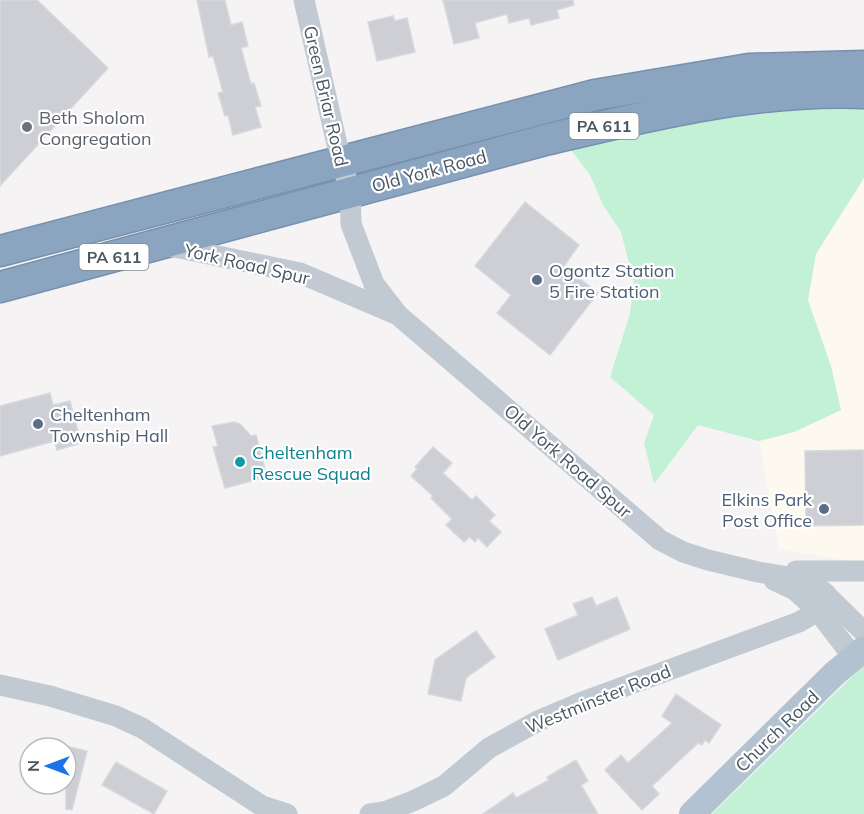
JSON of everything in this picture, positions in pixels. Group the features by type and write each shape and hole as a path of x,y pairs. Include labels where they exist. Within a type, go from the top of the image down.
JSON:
{"highway":[{"name":"Old York Road","path":"0,251 595,95 749,69 864,66"},
{"name":"Old York Road","path":"0,287 544,140 709,103 793,94 864,93"}],"main road":[{"name":"Church Road","path":"692,814 834,674 859,654"}],"street":[{"name":"Green Briar Road","path":"304,0 350,192"},
{"path":"350,192 362,212 398,315"},
{"name":"York Road Spur","path":"162,244 300,273 398,315"},
{"name":"Old York Road Spur","path":"398,315 660,540 683,552 758,572 822,603 864,632"},
{"name":"Old York Road Spur","path":"758,572 864,570"},
{"name":"Old York Road Spur","path":"822,603 859,654"},
{"name":"Westminster Road","path":"370,814 384,812 444,786 489,748 538,722 606,693 799,622 822,603"},
{"path":"0,685 50,696 116,716 142,728 262,806 287,814"}],"shaded area":[{"path":"864,178 864,563 779,549 759,441 794,432 841,410 831,366 808,300 816,254"}],"green space":[{"path":"864,108 864,178 816,254 808,300 831,366 841,410 794,432 759,441 698,425 654,484 644,443 654,415 610,377 630,314 634,282 621,232 603,205 590,175 568,146 674,123 801,110"},
{"path":"864,665 864,814 712,814"}],"building":[{"name":"Beth Sholom Congregation","path":"0,0 37,0 108,68 0,186"},
{"path":"197,0 225,0 231,25 242,22 248,46 241,48 251,84 254,83 261,106 255,107 261,127 233,135 228,115 225,116 218,93 223,92 213,56 209,57"},
{"path":"443,0 573,0 574,5 557,10 559,18 531,25 529,18 509,23 507,14 475,23 479,38 454,44"},
{"path":"393,16 395,21 407,18 415,52 377,61 368,22"},
{"name":"Ogontz Station 5 Fire Station","path":"525,202 579,245 564,266 598,293 550,355 497,313 511,295 475,266"},
{"name":"Cheltenham Township Hall","path":"50,393 53,405 70,401 81,443 57,450 55,441 0,456 0,406"},
{"name":"Cheltenham Rescue Squad","path":"234,422 240,424 251,436 256,435 267,477 225,488 213,447 218,446 212,426"},
{"path":"433,447 452,463 443,473 472,500 476,496 495,515 489,521 501,532 487,547 478,538 475,542 470,537 464,542 446,525 452,519 431,498 433,496 411,476 417,469 415,467"},
{"path":"864,450 864,525 806,526 805,451"},
{"path":"592,597 596,606 617,597 630,629 558,660 545,629 578,615 573,604"},
{"path":"476,631 495,657 466,678 461,701 428,694 435,660"},
{"path":"676,694 721,725 709,743 705,740 702,745 698,743 652,786 659,794 642,810 605,770 621,755 628,763 672,723 662,716"},
{"path":"78,749 87,751 78,786"},
{"path":"576,760 588,781 581,785 598,814 483,814 513,793 516,798 549,780 547,777"},
{"path":"116,762 167,791 154,814 102,785"},
{"path":"66,796 76,796 72,810 66,809"}],"place":[{"name":"Beth Sholom Congregation","path":"27,127"},
{"name":"Ogontz Station 5 Fire Station","path":"537,280"},
{"name":"Cheltenham Township Hall","path":"38,424"},
{"name":"Cheltenham Rescue Squad","path":"240,462"},
{"name":"Elkins Park Post Office","path":"824,509"}]}
